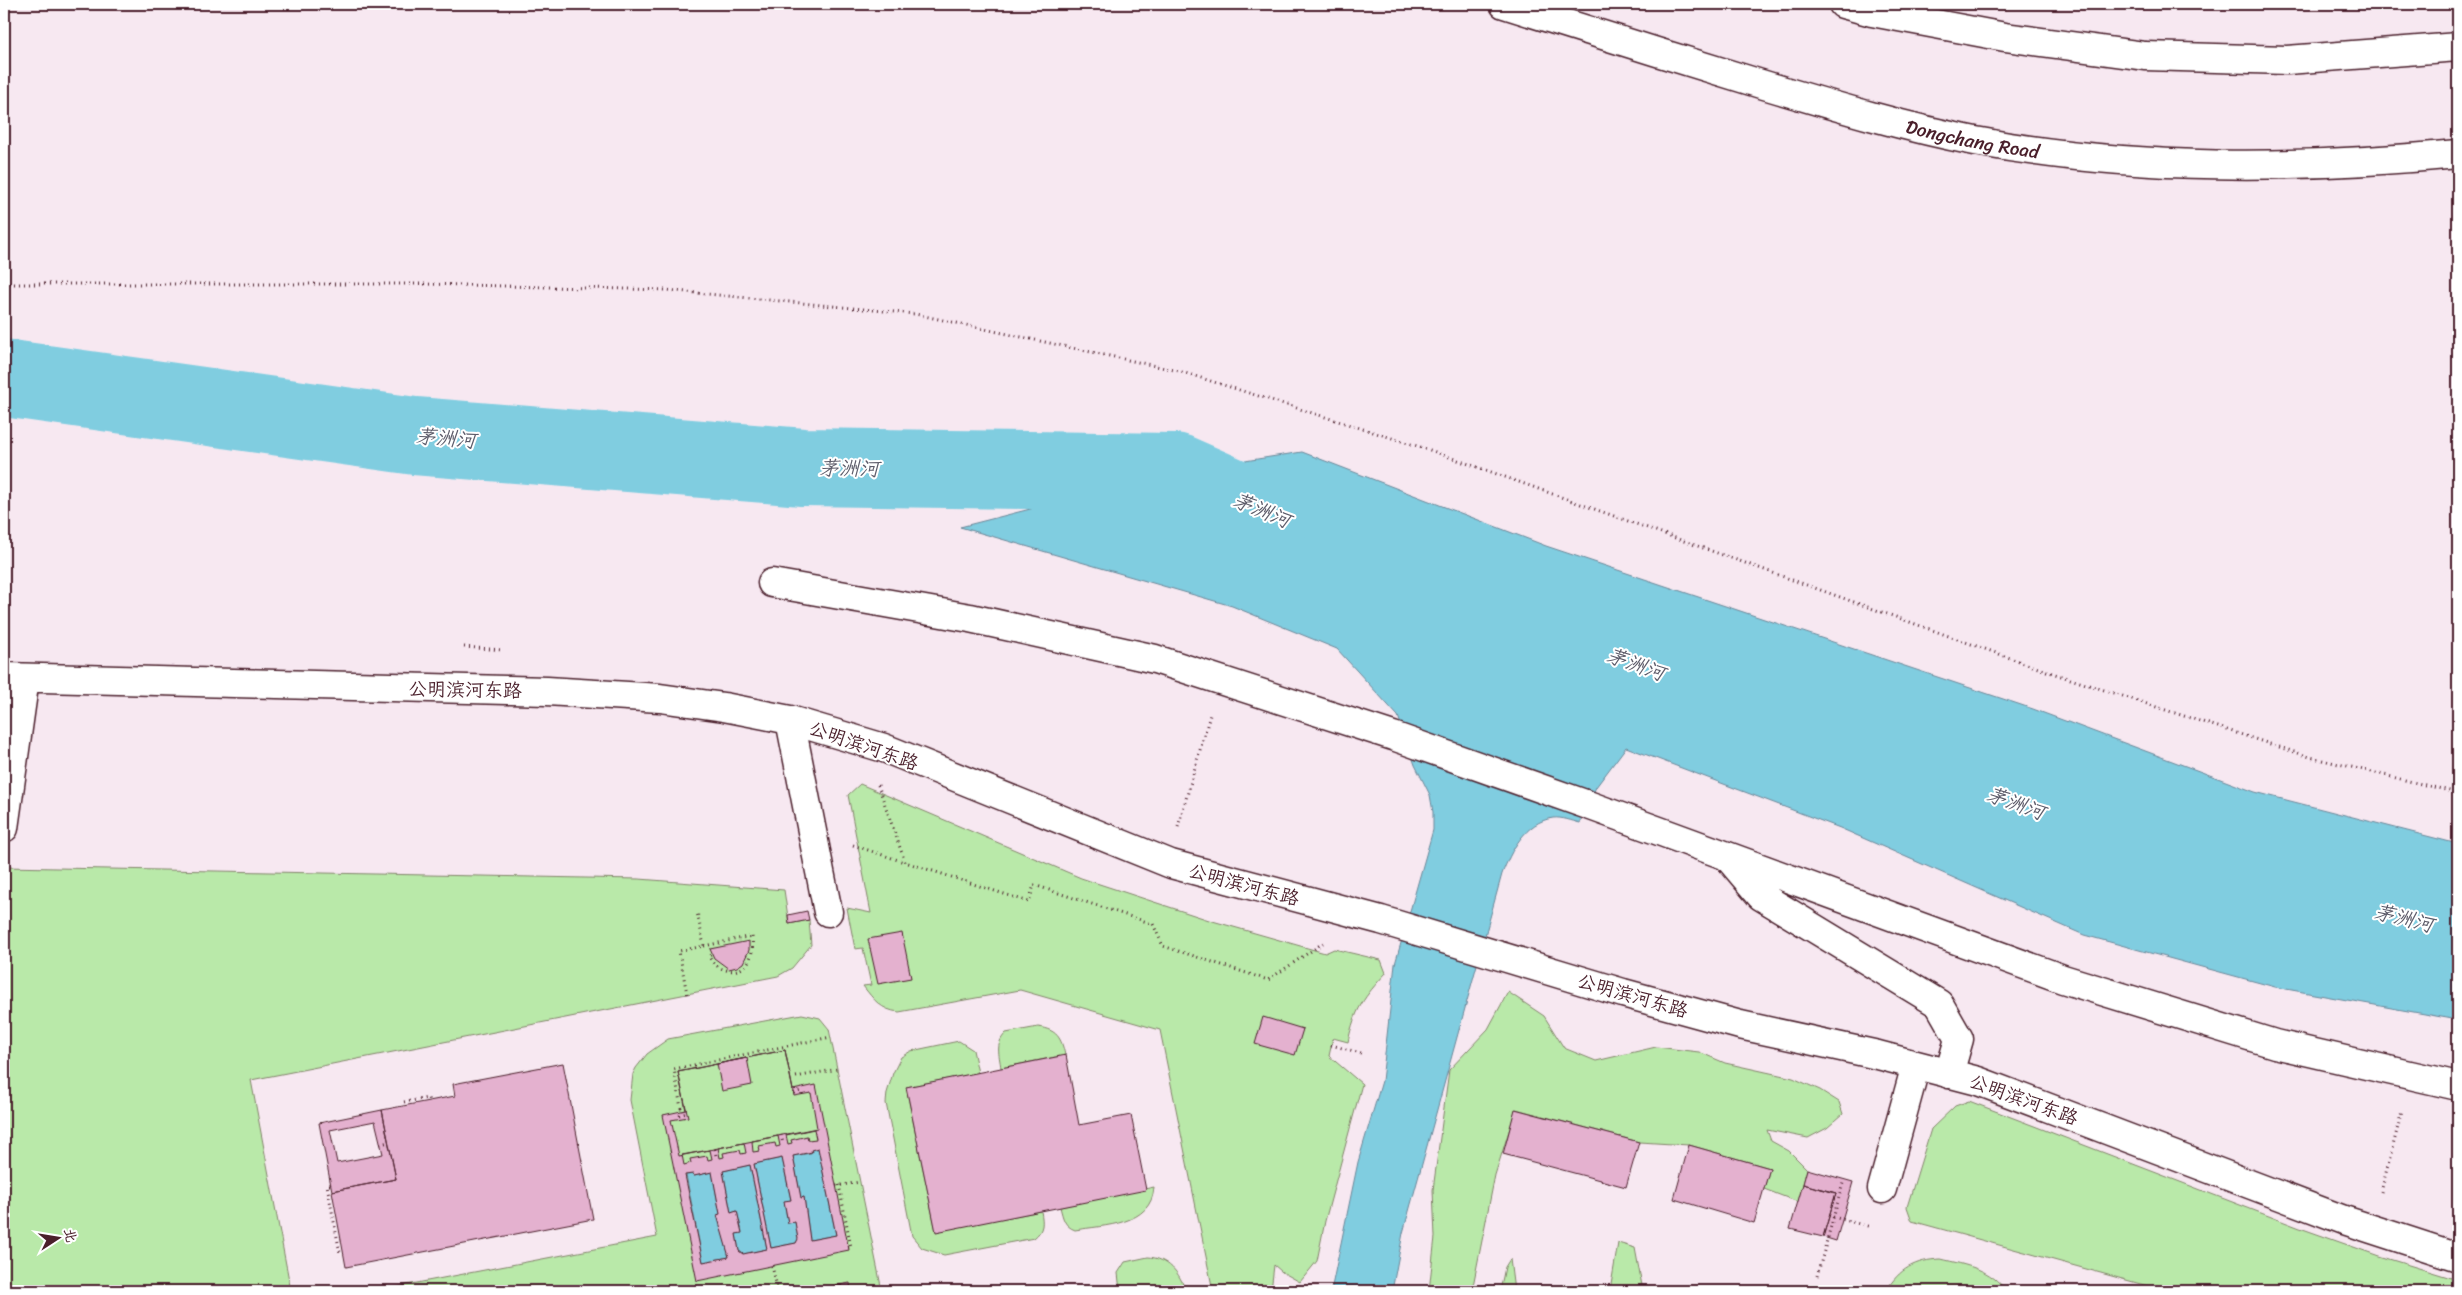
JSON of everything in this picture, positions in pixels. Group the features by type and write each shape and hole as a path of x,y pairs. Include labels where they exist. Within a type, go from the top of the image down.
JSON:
{"street":[{"name":"Dongchang Road","path":"1504,4 1833,106 1974,140 2062,154 2160,164 2369,162 2458,154"},
{"path":"1843,4 1872,12 2006,38 2145,56 2287,60 2458,47"},
{"path":"772,583 970,618 1155,659 1393,736 2063,979 2275,1044 2458,1086"},
{"path":"4,828 14,678"},
{"name":"公明滨河东路","path":"14,678 556,692 660,698 724,707 790,720 884,748 1171,864 1381,920 1506,956 1622,993 1740,1025 1978,1081 2344,1220 2458,1257"},
{"path":"790,720 828,912"},
{"path":"1727,856 1761,896 1939,1004 1960,1039 1949,1074"},
{"path":"1882,1189 1916,1065"}],"path":[{"path":"4,284 424,284 656,290 915,314 1179,371 1428,449 2052,673 2310,757 2458,793"},
{"path":"1178,830 1201,748"},
{"path":"886,784 876,780 905,862"},
{"path":"844,842 1029,902 1034,885 1153,924 1163,946 1268,980 1324,942"},
{"path":"697,912 704,946"},
{"path":"688,994 679,952 752,936 751,956 747,964 740,969 722,969 711,961 710,956 712,955"},
{"path":"686,1107 682,1108 674,1069 831,1037"},
{"path":"1331,1045 1361,1053"},
{"path":"796,1077 838,1069"},
{"path":"2381,1194 2411,1074"},
{"path":"794,1093 802,1091"},
{"path":"404,1102 428,1098 429,1102"},
{"path":"679,1115 687,1114"},
{"path":"781,1135 783,1143"},
{"path":"380,1144 389,1142"},
{"path":"714,1149 716,1156"},
{"path":"848,1247 852,1247 837,1186 860,1182"},
{"path":"330,1184 327,1185 340,1253"},
{"path":"1833,1217 1871,1227"},
{"path":"772,1266 778,1291"}],"green space":[{"path":"860,784 1081,878 1209,920 1325,953 1334,949 1381,960 1386,973 1361,1004 1348,1042 1333,1038 1329,1056 1362,1084 1325,1221 1317,1261 1300,1282 1274,1265 1271,1291 1213,1291 1160,1030 1020,990 899,1012 878,1004 863,986 871,985 863,948 855,949 847,908 871,913 848,795"},
{"path":"4,867 639,879 784,890 789,924 809,920 811,945 792,968 778,976 251,1080 291,1291 4,1291"},
{"path":"1508,992 1544,1016 1564,1048 1596,1061 1656,1047 1699,1052 1725,1063 1793,1078 1820,1090 1839,1102 1843,1114 1827,1128 1808,1138 1767,1130 1771,1141 1789,1151 1807,1169 1798,1202 1764,1189 1770,1168 1689,1145 1639,1142 1516,1109 1495,1175 1472,1291 1429,1291 1435,1237 1433,1190 1449,1070 1488,1029"},
{"path":"802,1014 820,1018 829,1029 882,1291 375,1291 657,1237 630,1100 633,1074 636,1068 647,1054 668,1039"},
{"path":"1038,1027 1050,1030 1057,1035 1062,1043 1065,1055 1001,1068 999,1045 1006,1033"},
{"path":"959,1041 973,1050 978,1073 906,1087 936,1231 1041,1211 1042,1223 1040,1232 1034,1238 944,1255 922,1248 912,1236 886,1103 893,1073 901,1057 911,1051"},
{"path":"1969,1101 2300,1228 2379,1256 2458,1280 2458,1291 2166,1291 1912,1221 1907,1207 1931,1129 1955,1106"},
{"path":"1154,1187 1151,1200 1145,1209 1125,1221 1075,1230 1066,1224 1063,1218 1060,1207"},
{"path":"1618,1243 1635,1248 1643,1291 1610,1291"},
{"path":"1148,1257 1167,1263 1177,1273 1185,1291 1120,1291 1118,1273 1125,1262"},
{"path":"1510,1259 1514,1291 1500,1291 1505,1267"},
{"path":"1941,1259 1977,1269 1993,1278 2006,1291 1886,1291 1902,1271 1923,1261"}],"water":[{"path":"1302,452 1546,546 2033,709 2255,792 2458,844 2458,1020 2275,987 2084,935 1840,828 1626,747 1596,787 1580,823 1553,818 1534,825 1520,839 1502,874 1403,1233 1392,1291 1331,1291 1358,1162 1382,1081 1395,964 1433,830 1433,812 1430,795 1415,765 1398,716 1337,649 1232,606 960,527 1175,472"},
{"path":"818,1148 836,1235 810,1240 804,1197 801,1198 793,1156 811,1153 811,1150"},
{"path":"782,1158 791,1200 784,1202 788,1223 795,1222 798,1239 796,1243 771,1248 754,1164"},
{"path":"750,1165 767,1249 743,1254 739,1251 736,1234 742,1232 737,1211 731,1213 723,1171"},
{"path":"712,1172 720,1214 718,1215 729,1257 703,1262 686,1175 693,1174 694,1176"}],"building":[{"path":"807,911 809,920 789,924 788,915"},
{"path":"902,933 911,978 878,984 868,939"},
{"path":"749,941 749,950 743,963 729,969 714,958 710,949"},
{"path":"1263,1017 1303,1029 1295,1055 1255,1044"},
{"path":"785,1050 793,1090 816,1085 849,1250 697,1281 663,1115 686,1110 678,1072","holes":["814,1129 816,1139 808,1140 807,1136 791,1140 792,1143 788,1144 786,1135","778,1136 780,1146 776,1147 775,1143 759,1146 760,1151 753,1152 752,1141","744,1143 746,1153 741,1154 740,1150 723,1153 724,1157 720,1158 718,1148","818,1148 836,1235 810,1240 804,1197 801,1198 793,1156 812,1152 811,1150","710,1150 712,1159 708,1160 707,1156 690,1159 691,1163 684,1165 682,1155","782,1158 791,1200 784,1201 788,1223 795,1222 798,1239 796,1243 771,1248 754,1164","750,1165 767,1249 743,1254 739,1251 736,1234 742,1233 737,1211 731,1213 723,1171","712,1172 720,1214 717,1215 729,1257 703,1262 685,1175 693,1174 694,1176"]},
{"path":"785,1050 794,1096 811,1093 817,1128 679,1156 671,1120 688,1117 678,1072"},
{"path":"1066,1055 1079,1125 1131,1115 1146,1190 936,1232 906,1087"},
{"path":"747,1058 752,1085 722,1091 717,1064"},
{"path":"563,1063 593,1219 346,1267 332,1191 396,1179 382,1110 455,1096 453,1084"},
{"path":"1515,1109 1639,1142 1626,1187 1503,1154"},
{"path":"382,1110 396,1179 332,1191 319,1123"},
{"path":"375,1121 383,1154 337,1163 330,1130"},
{"path":"1689,1145 1770,1168 1754,1223 1674,1199"},
{"path":"1807,1169 1853,1182 1836,1241 1823,1237 1836,1193 1803,1184"},
{"path":"1803,1184 1836,1193 1823,1237 1790,1229"},
{"path":"850,1283 851,1291 810,1291 823,1288"},
{"path":"841,1285 842,1291 813,1291 823,1288"}],"waterway":[{"name":"茅洲河","path":"4,378 415,436 803,467 1175,472 1273,515"}]}
